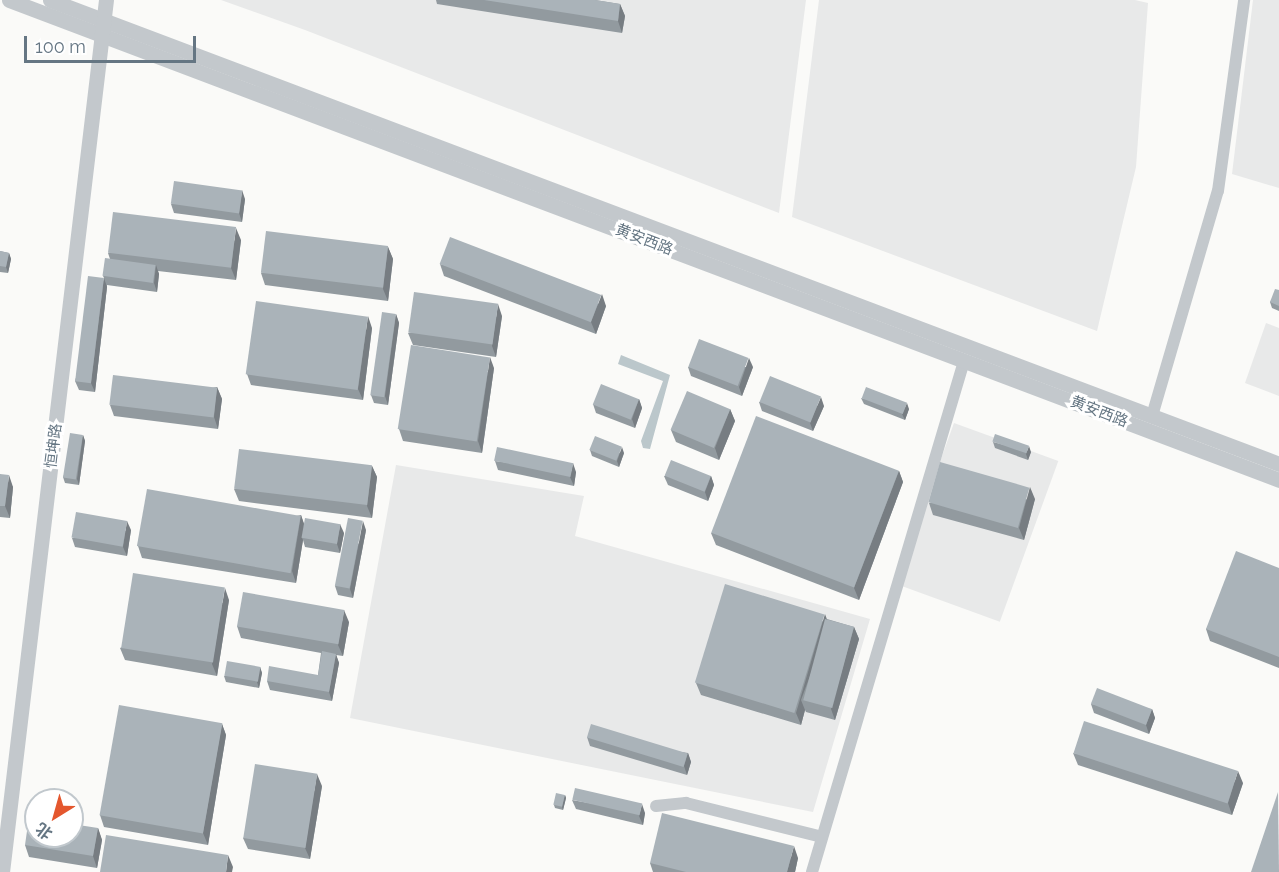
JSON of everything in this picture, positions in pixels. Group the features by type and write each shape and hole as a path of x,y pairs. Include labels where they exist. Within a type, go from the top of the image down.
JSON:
{"street":[{"name":"黄安西路","path":"9,0 102,28 1279,464"},
{"name":"黄安西路","path":"50,0 102,28 964,361 1279,480"},
{"name":"恒坤路","path":"2,872 106,0"},
{"path":"1152,416 1218,191 1244,0"},
{"path":"812,872 964,361"},
{"path":"656,806 686,803 822,837"}],"shaded area":[{"path":"221,0 806,0 779,213 305,30"},
{"path":"819,0 1135,0 1148,3 1136,167 1097,331 792,217"},
{"path":"1253,0 1279,0 1279,188 1232,174"},
{"path":"1266,323 1279,328 1279,396 1245,383"},
{"path":"621,355 670,375 650,449 643,448 641,441 663,381 618,364"},
{"path":"954,423 1058,461 1000,622 896,584"},
{"path":"396,465 584,496 575,536 870,619 813,812 350,718"}],"building":[{"path":"484,0 595,0 620,4 618,21"},
{"path":"174,181 242,191 239,213 171,204"},
{"path":"113,212 236,227 231,268 108,253"},
{"path":"266,231 388,246 383,288 261,273"},
{"path":"450,237 601,295 591,322 440,264"},
{"path":"0,251 9,253 6,267 0,266"},
{"path":"105,258 156,265 153,283 102,276"},
{"path":"88,276 104,278 91,383 75,381"},
{"path":"1275,289 1279,290 1279,306 1270,302"},
{"path":"414,292 498,304 492,344 408,333"},
{"path":"256,301 368,317 358,390 246,374"},
{"path":"382,312 396,314 384,397 370,395"},
{"path":"699,339 748,358 738,386 688,367"},
{"path":"411,345 490,358 477,441 398,429"},
{"path":"113,375 217,388 214,418 109,405"},
{"path":"770,376 821,397 811,423 760,402"},
{"path":"601,384 639,399 631,420 593,404"},
{"path":"866,387 907,403 903,414 862,398"},
{"path":"687,391 730,409 714,448 671,430"},
{"path":"756,416 899,471 854,588 711,533"},
{"path":"70,433 83,435 76,479 63,477"},
{"path":"995,434 1029,446 1026,453 992,442"},
{"path":"595,436 622,447 616,461 589,450"},
{"path":"497,447 573,463 570,477 494,461"},
{"path":"239,449 372,465 367,505 234,489"},
{"path":"671,460 711,476 705,492 665,476"},
{"path":"940,462 1029,488 1018,528 928,502"},
{"path":"0,474 9,475 5,506 0,506"},
{"path":"147,489 301,516 291,573 137,546"},
{"path":"76,512 127,521 123,547 71,538"},
{"path":"305,518 340,524 337,544 302,538"},
{"path":"348,518 363,521 350,589 335,586"},
{"path":"1236,551 1279,568 1279,657 1206,629"},
{"path":"133,573 225,588 213,663 121,648"},
{"path":"725,584 824,614 794,713 695,682"},
{"path":"243,592 344,610 338,644 237,626"},
{"path":"825,619 854,627 832,708 803,700"},
{"path":"322,651 336,654 329,692 267,681 269,666 318,675"},
{"path":"227,661 260,667 258,682 224,676"},
{"path":"1097,688 1152,709 1146,725 1091,704"},
{"path":"119,705 222,723 203,834 100,815"},
{"path":"1084,721 1238,771 1228,803 1073,753"},
{"path":"591,724 688,754 683,767 587,737"},
{"path":"255,764 317,774 305,848 243,838"},
{"path":"575,788 642,804 640,815 572,800"},
{"path":"1278,792 1279,872 1251,872"},
{"path":"556,793 565,795 562,807 553,805"},
{"path":"662,813 794,846 787,872 686,872 650,863"},
{"path":"84,826 98,828 93,856 44,848 84,848"},
{"path":"106,835 228,855 226,872 100,872"}]}
